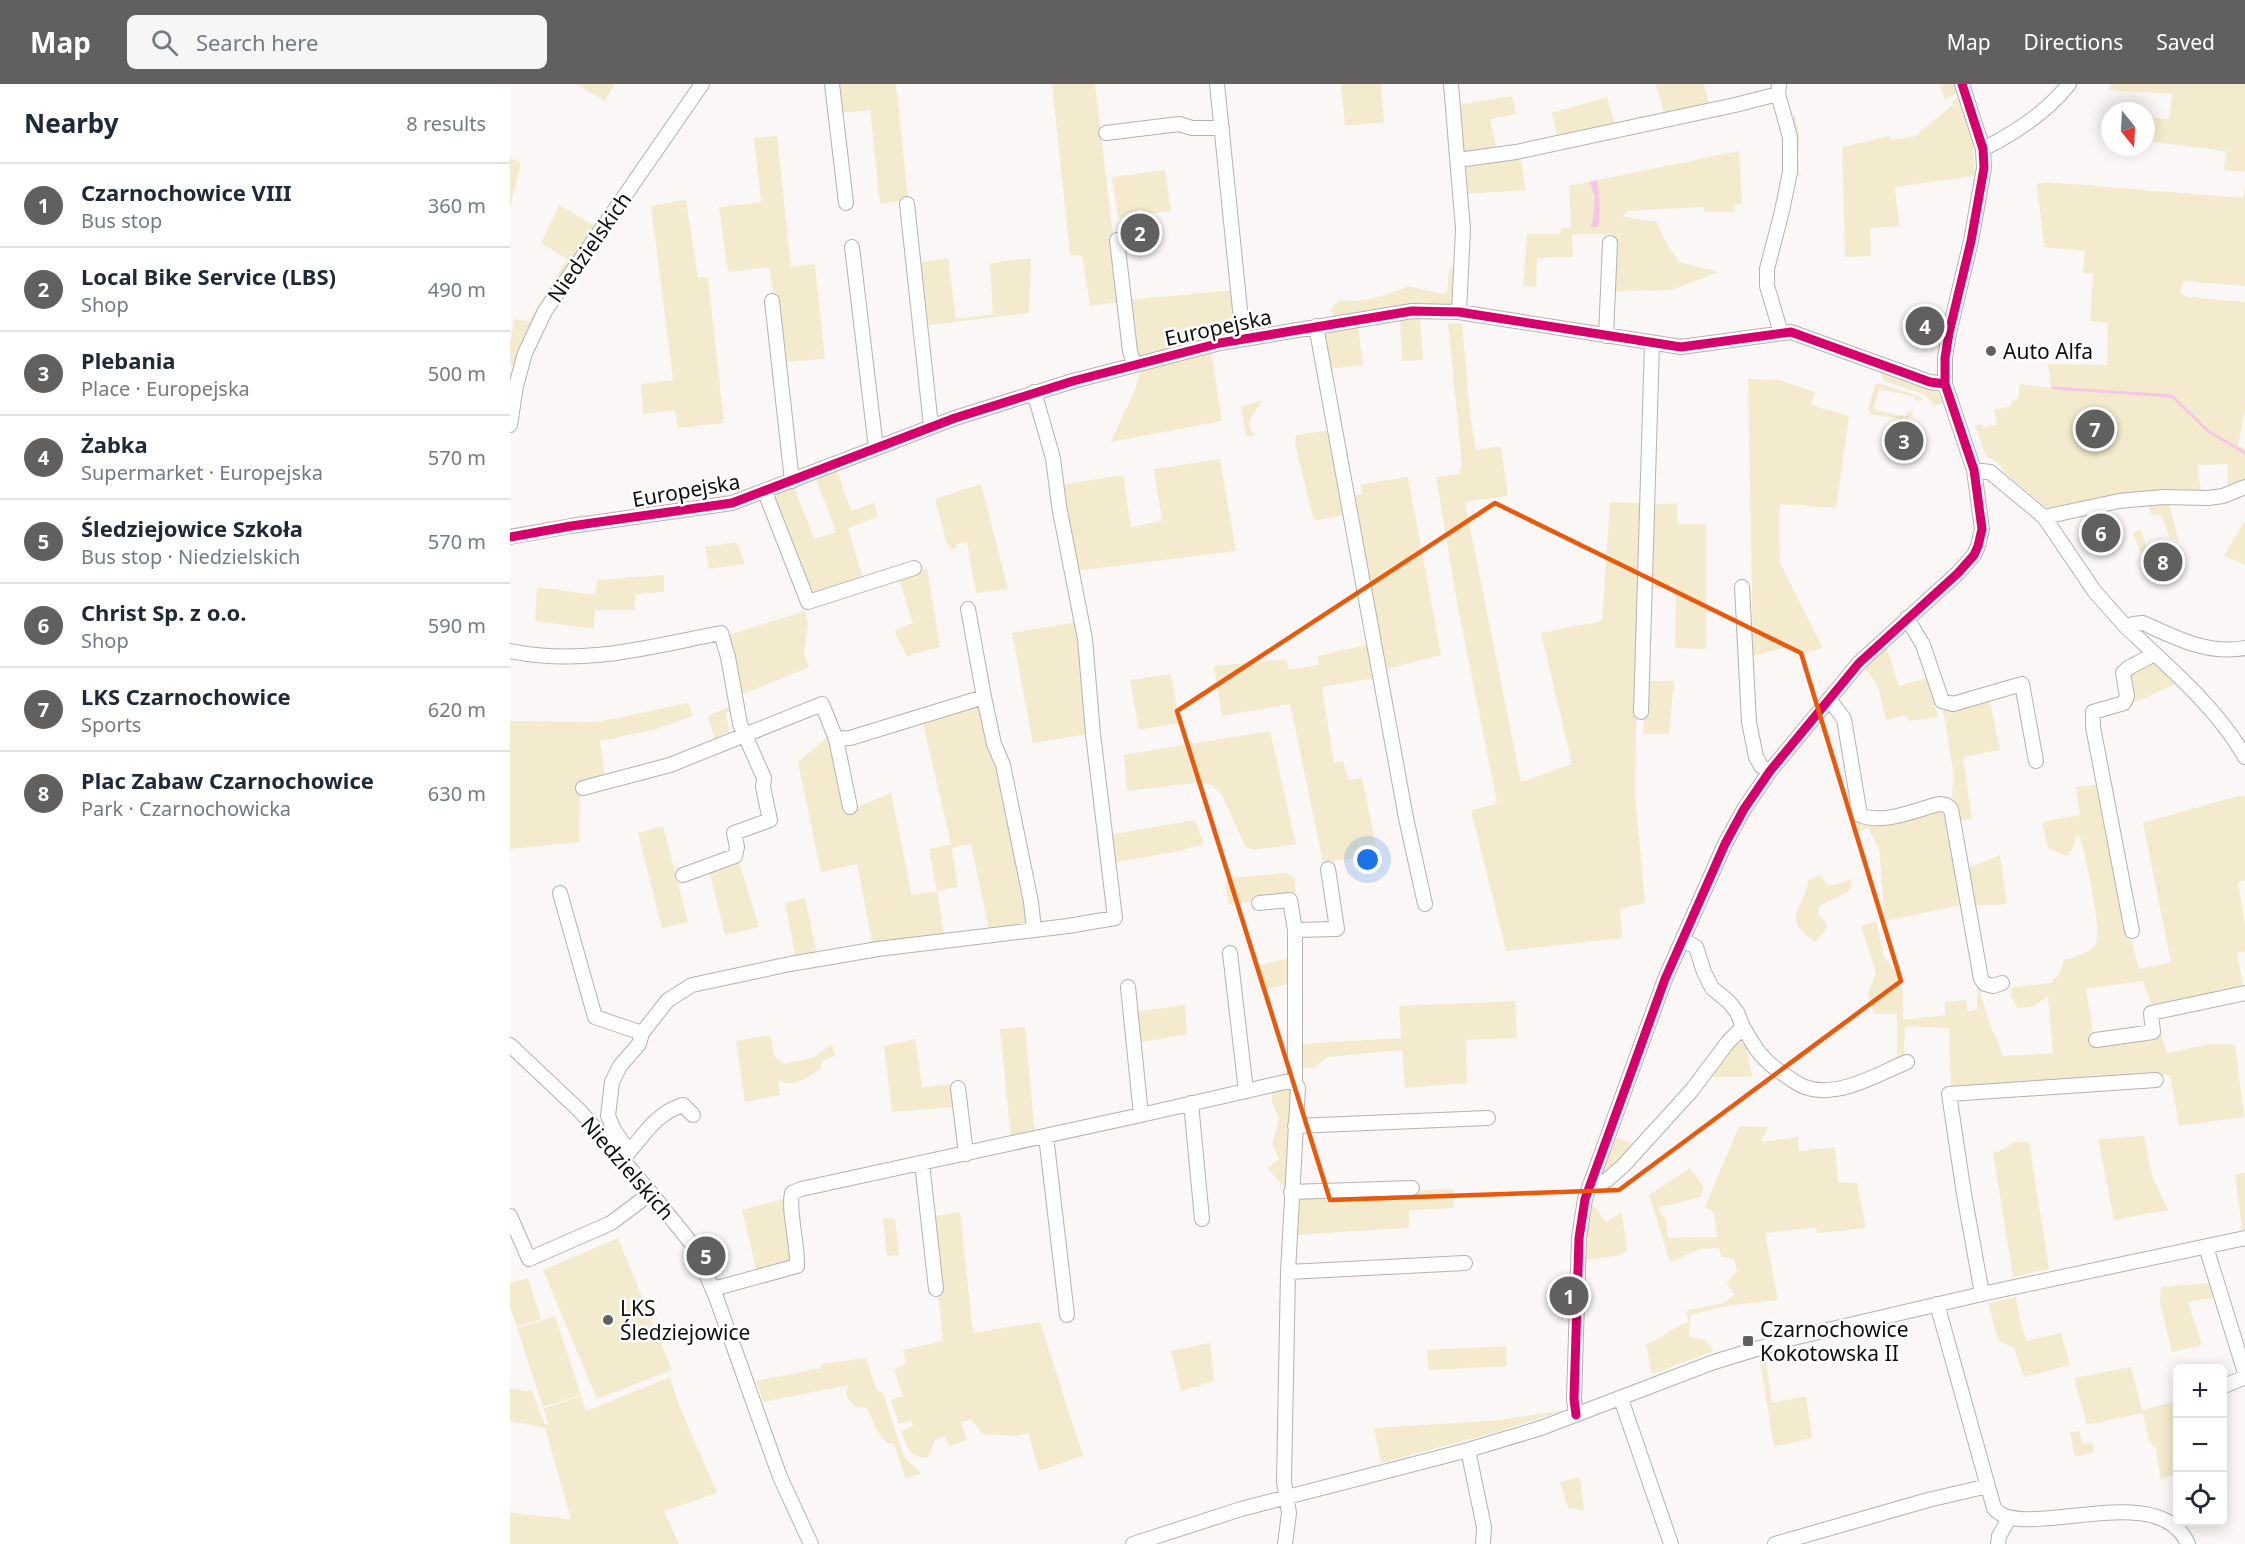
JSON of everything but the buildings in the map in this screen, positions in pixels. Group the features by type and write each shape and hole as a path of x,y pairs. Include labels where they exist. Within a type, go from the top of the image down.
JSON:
{"street":[{"name":"Niedzielskich","path":"510,425 516,386 533,332 545,311 702,84"},
{"path":"832,84 846,203"},
{"path":"1217,84 1243,339"},
{"path":"1451,84 1463,228 1459,312"},
{"path":"1576,1415 1574,1399 1579,1238 1582,1210 1654,1008 1725,844 1744,809 1770,771 1871,651 1954,577 1974,555 1982,529 1974,470 1945,384 1945,357 1984,168 1983,149 1962,84"},
{"path":"1983,149 2031,121 2060,96 2069,84"},
{"path":"1458,160 1516,152 1735,105 1778,89 1790,137 1790,172 1767,277 1775,317 1781,333"},
{"path":"1106,132 1179,124 1192,128 1222,128"},
{"path":"907,204 931,426"},
{"path":"1117,240 1130,351 1134,364"},
{"path":"1606,336 1610,243"},
{"path":"852,248 876,448"},
{"path":"772,301 792,481"},
{"name":"Europejska","path":"510,537 721,506 765,492 931,426 1035,392 1134,364 1243,339 1412,311 1459,312 1681,347 1791,332 1930,382 1945,384"},
{"path":"1316,326 1403,806 1425,904"},
{"path":"1641,712 1652,343"},
{"path":"693,1114 683,1105 667,1110 657,1118 626,1156 608,1116 612,1082 620,1066 635,1052 642,1033 668,1000 692,985 790,964 878,949 1068,926 1115,918 1093,734 1085,639 1059,506 1053,458 1035,392"},
{"path":"1974,470 1990,472 2044,517 2095,592 2127,628 2224,726 2245,757"},
{"path":"2044,517 2119,501 2163,497 2223,496 2245,487"},
{"path":"765,492 808,602 915,568"},
{"path":"1742,587 1749,722 1756,757 1761,766 1770,771"},
{"path":"968,609 994,744 1003,765 1034,929"},
{"path":"1907,618 1923,645 1941,701 1953,704 2022,684 2036,761"},
{"path":"2127,628 2133,624 2143,623 2200,647 2215,650 2245,648"},
{"path":"510,651 534,656 596,657 721,633 728,657 740,724 764,778 763,788 770,820 734,833 737,847 735,856 683,875"},
{"path":"2132,931 2093,727 2093,712 2124,703 2127,696 2123,673 2155,654"},
{"path":"836,739 849,738 984,697"},
{"path":"1829,699 1844,719 1860,815 1869,819 1881,818 1939,804 1951,809 1981,979 1985,984 1993,986 2002,983"},
{"path":"583,788 670,765 822,704 836,739 850,807"},
{"path":"1295,930 1337,929 1328,869"},
{"path":"560,893 595,1017 642,1033"},
{"path":"1259,903 1290,900 1295,930 1295,1082 1298,1088 1288,1272 1284,1482 1289,1513 1285,1544"},
{"path":"1683,940 1696,946 1712,988 1737,1012 1757,1053 1770,1065 1806,1088 1820,1090 1838,1088 1907,1062"},
{"path":"1230,953 1243,1080 1246,1090"},
{"path":"1128,987 1141,1115"},
{"path":"2096,1041 2153,1032 2151,1013 2245,993"},
{"path":"1590,1184 1598,1185 1623,1166 1692,1090 1728,1042 1743,1027"},
{"name":"Niedzielskich","path":"510,1045 626,1156 651,1193 695,1248 713,1289 780,1477 811,1544"},
{"path":"1982,1293 1949,1094 2156,1080"},
{"path":"713,1289 797,1266 796,1232 790,1199 792,1193 801,1189 1246,1090 1295,1082"},
{"path":"958,1088 966,1154"},
{"path":"1191,1103 1202,1220"},
{"path":"1295,1126 1488,1118"},
{"path":"1046,1136 1066,1315"},
{"path":"922,1163 936,1289"},
{"path":"1291,1192 1412,1188"},
{"path":"510,1216 529,1259 611,1223 651,1193"},
{"path":"1133,1544 1286,1497 1468,1450 1541,1428 1714,1362 1753,1350 1982,1293 2245,1238"},
{"path":"2206,1247 2245,1375 2227,1385"},
{"path":"1288,1272 1465,1263"},
{"path":"1937,1304 1996,1514 2006,1524 2032,1533"},
{"path":"1621,1399 1671,1544"},
{"path":"1468,1450 1484,1527 1483,1544"},
{"path":"1775,1544 1928,1500 1988,1486"},
{"path":"2049,1532 2120,1520 2152,1520 2169,1525 2182,1533 2188,1544"},
{"path":"1998,1544 1999,1536 2006,1524"}],"highlighted area":[{"path":"1495,503 1801,653 1901,981 1619,1190 1330,1200 1177,711"}],"shaded area":[{"path":"576,84 615,84 605,101"},
{"path":"836,84 896,84 908,199 880,204 870,110 839,113"},
{"path":"1052,84 1095,84 1121,302 1090,306 1082,256 1070,255"},
{"path":"1341,84 1381,84 1384,122 1345,126"},
{"path":"1656,84 1704,84 1710,107 1665,117"},
{"path":"1940,84 1955,84 1958,92 1945,100"},
{"path":"2110,84 2245,84 2245,172 2224,170 2226,151 2155,142 2155,118 2169,119 2172,94 2108,90"},
{"path":"1512,96 1516,114 1490,119 1497,151 1467,155 1462,152 1457,105"},
{"path":"1607,97 1616,128 1558,140 1552,113"},
{"path":"1958,98 1967,115 1972,135 1974,176 1895,187 1899,226 1870,228 1871,256 1845,257 1842,147 1890,136 1891,140 1914,137 1954,104 1951,102"},
{"path":"1795,114 1799,135 1798,172 1802,176 1795,174 1791,119"},
{"path":"777,136 791,267 815,264 825,359 784,362 769,267 728,272 719,207 761,202 754,138"},
{"path":"1739,151 1742,204 1735,204 1735,212 1704,212 1704,207 1627,211 1623,217 1657,222 1664,239 1679,262 1718,272 1672,290 1612,291 1612,234 1572,234 1573,257 1537,258 1536,287 1523,286 1527,234 1561,234 1561,228 1571,228 1569,186"},
{"path":"1520,154 1526,190 1467,194 1462,165"},
{"path":"510,158 521,162 510,208"},
{"path":"1165,170 1171,211 1118,218 1112,177"},
{"path":"1597,180 1599,225 1595,228 1590,226 1595,197 1590,182"},
{"path":"2046,182 2243,198 2245,184 2245,286 2183,281 2180,294 2188,297 2245,302 2245,412 2238,444 2245,449 2245,483 2227,490 2228,464 2197,465 2201,491 2212,491 2047,508 2006,474 1997,462 1986,456 1975,426 1982,424 1983,428 1997,425 1994,410 2011,406 2012,400 2018,400 2020,384 2051,388 2048,364 2107,365 2108,323 2090,321 2093,274 2083,273 2085,251 2044,247 2037,184"},
{"path":"686,200 698,278 708,277 724,423 678,428 675,410 643,414 641,384 673,380 651,206"},
{"path":"559,205 596,227 540,311 530,328 515,365 511,366 510,344 514,319 529,321 567,259 541,243"},
{"path":"948,258 956,319 993,314 990,263 1031,258 1029,313 922,326 917,263"},
{"path":"1456,267 1452,307 1334,318 1331,309 1339,300 1355,301 1374,298 1408,286 1442,294 1447,292 1449,270"},
{"path":"1235,290 1240,335 1138,359 1126,300"},
{"path":"1400,317 1420,317 1423,360 1402,361"},
{"path":"1448,323 1462,324 1470,414 1476,450 1501,446 1508,496 1465,502 1521,782 1572,764 1541,633 1602,621 1610,502 1640,503 1635,794 1645,903 1620,909 1622,938 1506,951 1471,811 1497,803 1456,597 1436,477 1459,474 1462,465"},
{"path":"1358,324 1363,365 1327,369 1321,334 1326,330"},
{"path":"1211,351 1222,421 1111,442 1137,385 1140,369"},
{"path":"1884,370 1937,391 1943,402 1936,406 1923,394 1884,381 1882,377"},
{"path":"1748,379 1779,380 1815,392 1811,405 1849,416 1836,508 1780,504 1780,563 1823,648 1800,655 1786,647 1753,656"},
{"path":"1878,383 1919,396 1923,400 1915,401 1915,397 1879,389 1874,408 1876,410 1906,417 1908,411 1912,412 1913,409 1913,415 1904,420 1871,414 1868,409 1875,385"},
{"path":"1262,401 1250,423 1255,435 1246,437 1241,406"},
{"path":"1329,430 1345,515 1314,521 1295,444 1296,435"},
{"path":"1220,459 1236,551 1076,571 1059,485 1123,475 1131,527 1162,521 1154,469"},
{"path":"836,468 851,511 874,503 878,517 848,528 864,582 813,597 770,497 794,487 814,539 836,532 815,476"},
{"path":"1408,477 1441,655 1383,670 1349,497 1362,494 1360,485"},
{"path":"981,484 1008,589 976,593 967,542 956,544 957,548 950,549 947,545 935,499"},
{"path":"2169,502 2179,542 2176,539 2170,539 2162,516 2159,514 2152,516 2148,504"},
{"path":"1677,503 1677,524 1706,524 1706,649 1675,648 1676,586 1648,589 1649,505"},
{"path":"2245,523 2245,565 2224,556"},
{"path":"2140,529 2149,552 2174,542 2176,563 2174,574 2169,581 2156,567 2147,568 2133,533"},
{"path":"736,542 745,564 709,569 705,547"},
{"path":"927,568 940,647 907,656 894,631 913,623 899,579"},
{"path":"664,575 664,592 635,594 635,610 595,610 594,629 535,621 537,587 595,595 597,580"},
{"path":"805,611 808,624 804,653 809,667 738,696 725,636"},
{"path":"1077,622 1089,734 1033,743 1012,633"},
{"path":"1370,644 1375,678 1322,687 1334,763 1343,761 1348,780 1362,777 1378,856 1323,862 1290,704 1222,716 1214,666 1286,659 1289,670 1319,665 1318,656"},
{"path":"1886,645 1899,686 1927,678 1938,717 1908,721 1907,715 1886,720 1878,687 1865,668"},
{"path":"2154,660 2178,683 2131,704 2127,675"},
{"path":"1171,674 1179,723 1139,730 1130,680"},
{"path":"1646,681 1674,681 1669,734 1643,734"},
{"path":"1989,696 2000,750 1963,757 1972,819 1957,821 1952,795 1954,777 1943,709"},
{"path":"688,703 693,716 656,729 600,741 605,777 580,784 579,842 510,849 510,721 597,722"},
{"path":"980,703 999,763 1029,921 1023,926 989,930 971,844 952,848 958,887 937,891 929,849 951,844 922,719"},
{"path":"729,707 734,712 726,712 729,732 721,734 722,738 715,740 708,717"},
{"path":"1270,731 1296,844 1253,850 1245,846 1222,795 1211,785 1195,783 1127,791 1124,755"},
{"path":"831,734 847,811 891,793 912,895 937,891 944,935 873,946 857,864 821,872 798,762"},
{"path":"2100,784 2129,932 2139,969 2171,962 2143,823 2245,796 2245,880 2238,882 2245,926 2245,951 2237,953 2244,990 2152,1006 2143,981 2086,989 2095,1045 2161,1033 2167,1053 2214,1043 2235,1045 2244,1117 2179,1126 2170,1075 1951,1090 1949,1028 1905,1026 1904,1049 1907,1059 1897,1063 1897,1014 1874,1014 1868,994 1876,973 1861,926 1876,921 1884,957 1897,973 1903,992 1903,1020 1945,1015 1945,1002 1966,1000 1968,1012 1977,1009 1977,989 1979,989 2003,1056 2053,1053 2048,996 2033,1007 2018,1008 2011,997 2012,987 2051,983 2060,972 2064,960 2094,947 2097,940 2095,912 2080,836 2075,837 2074,846 2067,856 2048,848 2042,822 2080,815 2076,787"},
{"path":"1941,810 1948,815 1966,904 1885,921 1879,849 1868,828 1858,832 1856,818"},
{"path":"1195,820 1204,844 1174,852 1111,863 1108,835"},
{"path":"663,826 688,922 662,928 638,833"},
{"path":"2000,855 2007,904 1972,906 1966,873 1970,867"},
{"path":"738,859 759,927 725,935 709,870"},
{"path":"1286,873 1295,879 1296,899 1285,897 1229,905 1225,884 1229,878"},
{"path":"1820,875 1827,884 1835,885 1852,879 1851,889 1819,907 1818,915 1825,921 1828,928 1815,942 1798,926 1796,919 1808,880"},
{"path":"805,898 817,954 796,959 785,903"},
{"path":"1291,958 1292,983 1261,990 1256,966"},
{"path":"1515,1001 1517,1038 1466,1040 1467,1083 1405,1088 1402,1050 1327,1057 1313,1069 1300,1067 1300,1044 1401,1038 1399,1006"},
{"path":"1185,1005 1187,1034 1137,1043 1134,1012"},
{"path":"1025,1027 1035,1134 1011,1139 1000,1029"},
{"path":"770,1035 774,1056 785,1064 815,1057 832,1044 835,1056 822,1061 821,1069 801,1081 784,1083 778,1081 780,1095 745,1102 736,1041"},
{"path":"915,1039 922,1087 954,1084 956,1107 892,1112 884,1046"},
{"path":"1740,1042 1746,1045 1752,1077 1708,1077 1732,1043"},
{"path":"1289,1086 1294,1090 1290,1193 1267,1168 1279,1159 1272,1144 1279,1118 1272,1102 1273,1090"},
{"path":"1739,1126 1768,1127 1761,1142 1798,1137 1799,1151 1835,1147 1838,1182 1857,1183 1866,1228 1817,1233 1816,1228 1812,1228 1765,1233 1778,1300 1726,1306 1690,1315 1689,1337 1705,1340 1714,1351 1652,1374 1646,1344 1688,1322 1686,1311 1724,1303 1735,1294 1726,1283 1737,1271 1734,1259 1721,1257 1719,1248 1700,1249 1670,1262 1649,1195 1690,1168 1704,1188 1701,1197 1658,1208 1666,1220 1668,1238 1717,1237 1714,1213 1705,1207"},
{"path":"2144,1136 2152,1176 2168,1210 2114,1220 2098,1139"},
{"path":"1614,1137 1636,1145 1602,1179 1598,1177"},
{"path":"2013,1142 2029,1142 2049,1269 2013,1277 1993,1153 2005,1149"},
{"path":"2245,1173 2245,1230 2242,1230 2235,1174"},
{"path":"1454,1189 1454,1208 1409,1210 1409,1228 1295,1235 1295,1202 1302,1195"},
{"path":"786,1198 795,1260 757,1273 742,1210"},
{"path":"1591,1202 1606,1222 1622,1212 1627,1251 1616,1256 1584,1260 1583,1248"},
{"path":"960,1212 973,1333 1040,1322 1083,1456 1039,1471 1028,1433 1017,1436 983,1434 971,1419 961,1422 967,1440 949,1446 945,1436 935,1440 927,1458 912,1453 907,1446 901,1431 913,1426 911,1420 899,1424 891,1400 903,1396 894,1370 906,1363 903,1350 943,1341 930,1217"},
{"path":"895,1218 899,1255 887,1256 883,1219"},
{"name":"LKS Śledziejowice","path":"618,1238 672,1370 597,1399 543,1270"},
{"path":"528,1278 541,1319 517,1327 510,1307 510,1283"},
{"path":"2212,1283 2217,1297 2188,1302 2202,1345 2172,1352 2160,1303 2161,1287"},
{"path":"2016,1297 2021,1325 2027,1341 2061,1333 2070,1365 2024,1377 2014,1348 1998,1340 1988,1303"},
{"path":"555,1316 581,1395 543,1407 517,1328"},
{"path":"1210,1343 1214,1381 1181,1391 1171,1351"},
{"path":"1506,1346 1507,1366 1428,1370 1427,1350"},
{"path":"1765,1353 1772,1403 1806,1396 1812,1438 1774,1447 1759,1355"},
{"path":"866,1358 876,1389 883,1394 905,1459 918,1469 920,1474 906,1479 894,1444 887,1443 877,1431 867,1408 855,1407 846,1395 848,1385 763,1402 756,1381 821,1368 821,1364"},
{"path":"2131,1367 2142,1410 2173,1402 2173,1475 2161,1479 2156,1449 2149,1441 2143,1413 2087,1425 2074,1378"},
{"path":"670,1377 679,1405 717,1493 664,1511 679,1544 510,1544 510,1513 571,1519 545,1428 510,1421 510,1389 532,1391 545,1425 548,1423 543,1409 581,1396 586,1411"},
{"path":"1565,1410 1497,1432 1381,1463 1374,1428 1500,1420"},
{"path":"2079,1431 2083,1444 2092,1443 2094,1452 2075,1457 2070,1433"},
{"path":"1580,1477 1584,1511 1568,1508 1560,1482"}],"waterway":[{"path":"2053,388 2172,396 2208,431 2245,453"}],"cycle path":[{"path":"1576,1415 1574,1399 1579,1238 1585,1199 1665,979 1725,844 1744,809 1770,771 1859,663 1958,573 1974,555 1978,546 1982,529 1974,470 1945,384 1945,358 1949,333 1971,241 1984,168 1983,149 1962,84"},
{"path":"510,537 732,503 955,418 1073,381 1220,343 1412,311 1459,312 1681,347 1791,332 1930,382 1945,384"}],"place":[{"name":"Local Bike Service (LBS)","path":"1140,233"},
{"name":"Żabka","path":"1925,326"},
{"name":"Auto Alfa","path":"1991,351"},
{"name":"LKS Czarnochowice","path":"2095,429"},
{"name":"Plebania","path":"1904,441"},
{"name":"Christ Sp. z o.o.","path":"2101,533"},
{"name":"Plac Zabaw Czarnochowice","path":"2163,562"},
{"name":"Śledziejowice Szkoła","path":"706,1256"},
{"name":"Czarnochowice VIII","path":"1569,1296"},
{"name":"LKS Śledziejowice","path":"608,1320"},
{"name":"Czarnochowice Kokotowska II","path":"1748,1341"}]}
